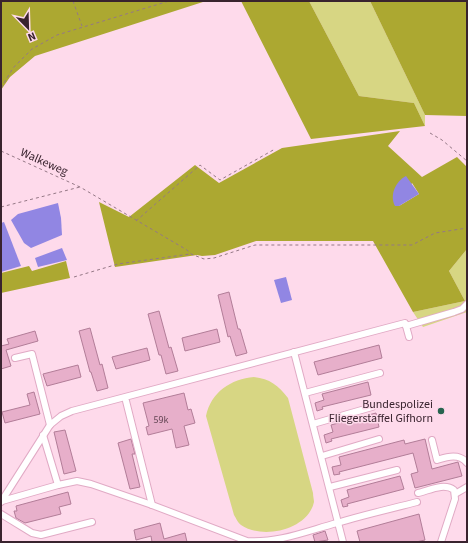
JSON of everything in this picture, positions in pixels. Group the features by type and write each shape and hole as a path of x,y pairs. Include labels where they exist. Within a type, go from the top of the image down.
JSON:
{"lane":[{"path":"406,326 454,312 462,309 467,304"},
{"path":"1,501 50,425 61,416 72,411 405,323 409,337"},
{"path":"294,352 343,542"},
{"path":"15,358 32,354 50,425"},
{"path":"305,393 380,373"},
{"path":"126,401 152,505"},
{"path":"313,424 372,407"},
{"path":"43,435 58,485"},
{"path":"322,456 379,439"},
{"path":"432,440 437,460 455,456 463,458 467,463"},
{"path":"330,487 397,470"},
{"path":"1,501 77,481 91,484 152,505 247,540 262,542 284,538 338,522 417,502"},
{"path":"418,493 445,486 454,490 455,499 441,542"},
{"path":"455,494 467,487"},
{"path":"1,514 32,533 41,535 92,522"}],"path":[{"path":"73,1 82,27"},
{"path":"1,88 13,68 32,49 57,35 169,1"},
{"path":"430,133 442,140 467,162"},
{"path":"136,220 200,165 220,180 275,149"},
{"name":"Walkeweg","path":"1,151 80,187 187,250 190,254"},
{"path":"1,207 80,187"},
{"path":"74,277 118,264 190,254 204,259 214,258 255,245 412,245 435,233 467,228"}],"shaded area":[{"path":"1,1 206,1 35,56 10,77 1,90"},
{"path":"241,1 309,1 359,96 414,103 425,126 311,139"},
{"path":"309,1 370,1 425,115 425,126 414,103 359,96"},
{"path":"370,1 467,1 467,116 425,115"},
{"path":"400,131 388,146 422,177 457,157 467,167 467,249 449,271 465,301 413,312 373,241 256,241 215,255 197,255 115,267 99,202 129,217 195,165 219,183 282,148","holes":["412,183 419,194 399,206"]},
{"path":"406,176 419,194 399,206 395,206 393,202 394,189 399,181"},
{"path":"58,203 62,235 31,248 24,243 11,220 18,214"},
{"path":"4,222 21,266 1,272 1,223"},
{"path":"62,248 67,260 38,267 35,258"},
{"path":"467,249 467,312 423,327 413,312 465,301 449,271"},
{"path":"66,261 70,278 1,293 1,273 29,266 32,271"},
{"path":"286,277 292,300 281,303 274,280"},
{"path":"254,377 265,379 273,383 288,398 314,500 310,512 303,520 294,526 272,532 260,532 250,529 240,524 234,515 206,416 212,400 223,388 246,378"}],"building":[{"path":"229,292 238,329 240,329 247,353 236,356 230,336 228,337 218,295"},
{"path":"159,311 169,348 171,347 178,371 166,374 161,355 159,355 148,314"},
{"path":"90,328 108,388 97,391 90,372 79,331"},
{"path":"217,329 220,342 185,351 182,338"},
{"path":"35,331 38,341 6,350 11,366 1,369 1,346 9,344 7,339"},
{"path":"379,345 382,358 318,375 314,362"},
{"path":"147,348 150,360 116,369 112,357"},
{"path":"78,365 81,377 47,386 43,374"},
{"path":"368,382 371,395 322,407 323,409 317,411 315,403 324,400 322,394"},
{"path":"34,392 40,414 5,423 2,412 30,405 27,394"},
{"path":"184,393 188,410 191,409 195,423 184,426 189,445 176,448 172,429 148,435 146,427 149,426 143,403"},
{"path":"376,413 379,427 331,439 332,441 326,443 324,435 333,432 331,425"},
{"path":"65,430 76,471 64,474 54,432"},
{"path":"131,439 135,454 132,454 140,487 130,489 118,443"},
{"path":"425,439 432,469 458,462 462,476 415,488 411,474 418,472 413,453 339,472 340,474 334,475 332,467 341,465 339,457 404,440 405,444"},
{"path":"400,476 404,489 347,504 348,506 343,507 341,500 349,497 347,490"},
{"path":"68,492 71,504 59,507 61,514 25,523 16,518 14,511 17,511 16,506"},
{"path":"419,514 425,540 416,542 360,542 357,531"},
{"path":"160,523 164,539 185,533 187,542 152,542 151,536 136,540 134,530"},
{"path":"325,531 328,540 315,542 313,535"}],"place":[{"name":"Bundespolizei Fliegerstaffel Gifhorn","path":"441,411"}]}
